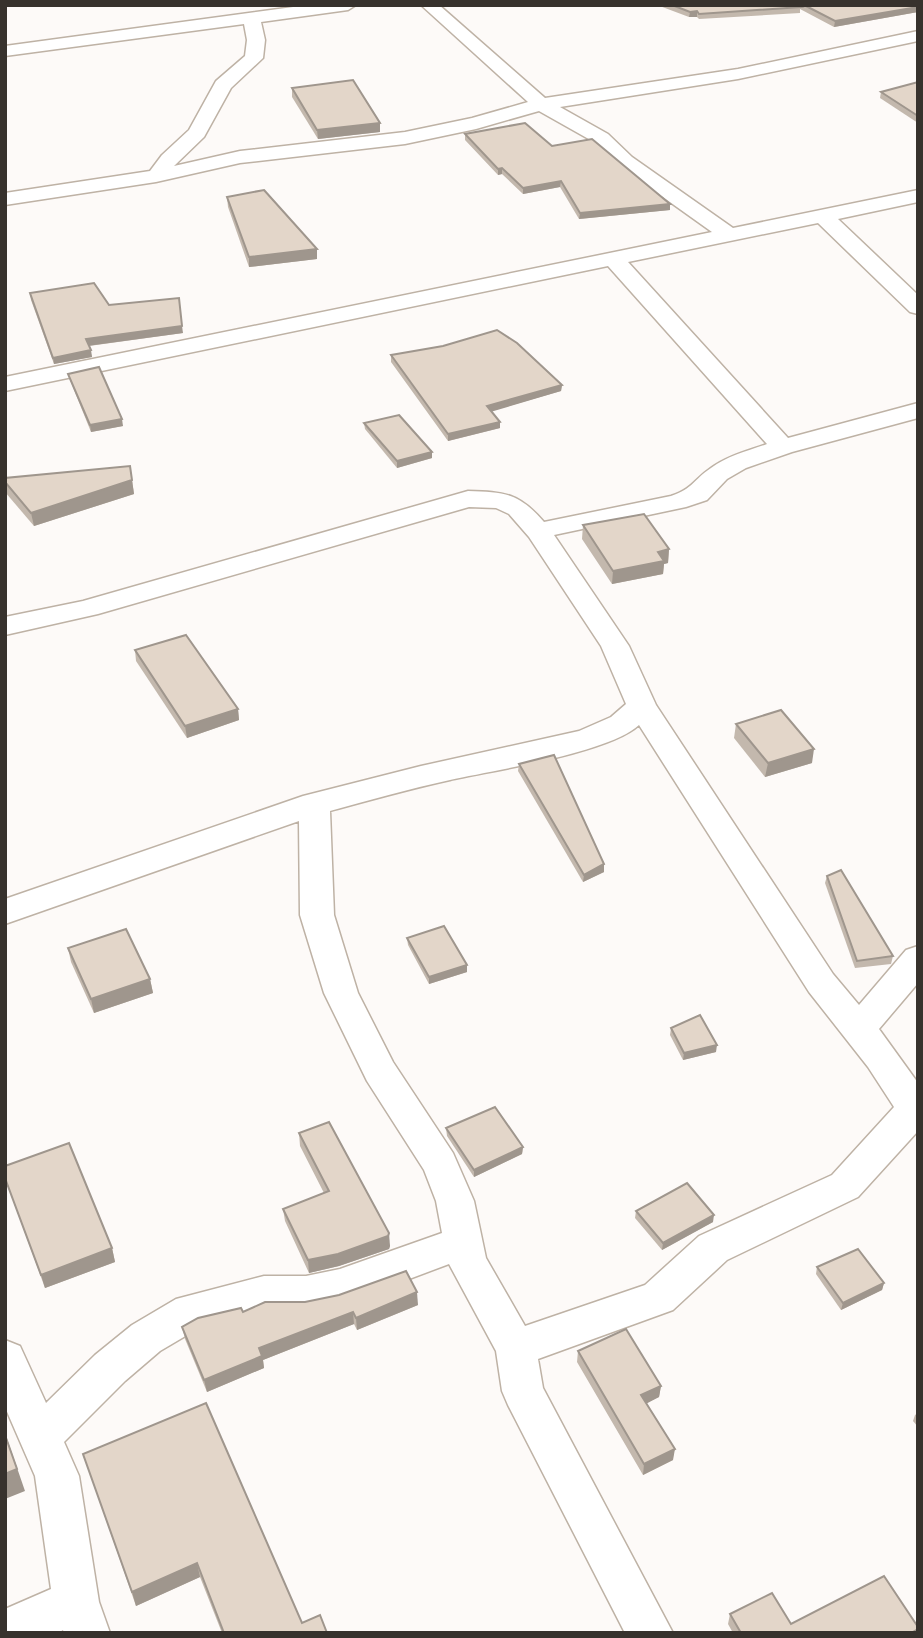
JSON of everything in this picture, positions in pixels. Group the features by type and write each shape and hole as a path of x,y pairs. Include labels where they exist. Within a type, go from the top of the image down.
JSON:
{"street":[{"path":"5,51 348,5"},
{"path":"429,5 541,104 601,138 625,161 727,233"},
{"path":"156,176 169,159 197,133 223,85 254,58 256,40 251,17"},
{"path":"5,199 156,176 240,158 405,138 476,123 541,104 738,74 918,36"},
{"path":"5,384 614,260 727,233 915,199"},
{"path":"822,215 918,307"},
{"path":"614,260 783,447"},
{"path":"538,531 677,502 698,495 718,474 737,463 783,447 918,410"},
{"path":"5,626 88,608 468,499 501,500 518,508 538,531 615,646 642,706 821,983 881,1057 917,1111 878,1147 845,1186 713,1248 659,1298 516,1348"},
{"path":"5,912 314,804 421,776 587,739 622,724 642,706"},
{"path":"314,804 317,915 341,993 380,1071 440,1164 455,1201 467,1261 516,1348 523,1391 650,1633"},
{"path":"859,1030 918,959"},
{"path":"40,1437 137,1346 190,1312 264,1294 306,1294 340,1287 464,1242"},
{"path":"5,1359 57,1476 82,1617 5,1632"}],"building":[{"path":"672,5 801,7 699,14 697,11 690,12"},
{"path":"804,5 918,5 918,7 835,21"},
{"path":"353,80 380,123 317,130 292,88"},
{"path":"918,82 918,116 881,92"},
{"path":"525,123 552,146 592,139 670,204 580,213 561,181 523,188 502,168 498,169 465,134"},
{"path":"264,190 317,249 249,257 227,197"},
{"path":"94,283 109,305 179,298 182,326 86,339 91,350 53,358 30,293"},
{"path":"497,330 517,343 562,385 487,406 500,422 448,434 391,355 443,346"},
{"path":"99,367 122,419 90,425 68,374"},
{"path":"399,415 432,452 397,461 364,423"},
{"path":"130,466 132,480 31,513 5,482 5,478"},
{"path":"644,514 669,549 658,552 664,561 613,571 583,525"},
{"path":"186,635 238,709 185,726 135,650"},
{"path":"781,710 814,749 768,763 736,724"},
{"path":"554,755 604,864 584,875 519,764"},
{"path":"841,870 893,956 857,961 827,876"},
{"path":"444,926 467,965 429,977 407,938"},
{"path":"126,929 150,979 91,999 68,948"},
{"path":"700,1015 717,1045 684,1053 671,1028"},
{"path":"495,1107 523,1147 474,1170 446,1128"},
{"path":"329,1122 389,1233 388,1236 338,1254 308,1260 283,1209 329,1191 299,1133"},
{"path":"69,1143 112,1248 41,1275 5,1178 5,1166"},
{"path":"687,1183 714,1215 663,1243 636,1211"},
{"path":"858,1249 884,1283 843,1303 817,1267"},
{"path":"406,1271 417,1292 356,1318 353,1312 259,1348 262,1356 204,1380 182,1327 198,1318 241,1308 243,1312 265,1302 305,1302 339,1295"},
{"path":"626,1329 661,1386 641,1395 675,1449 644,1464 578,1351"},
{"path":"206,1403 302,1623 320,1615 327,1633 224,1633 197,1563 132,1592 83,1454"},
{"path":"5,1435 17,1469 5,1474"},
{"path":"884,1576 918,1627 911,1633 741,1633 730,1614 772,1593 791,1624"}]}
